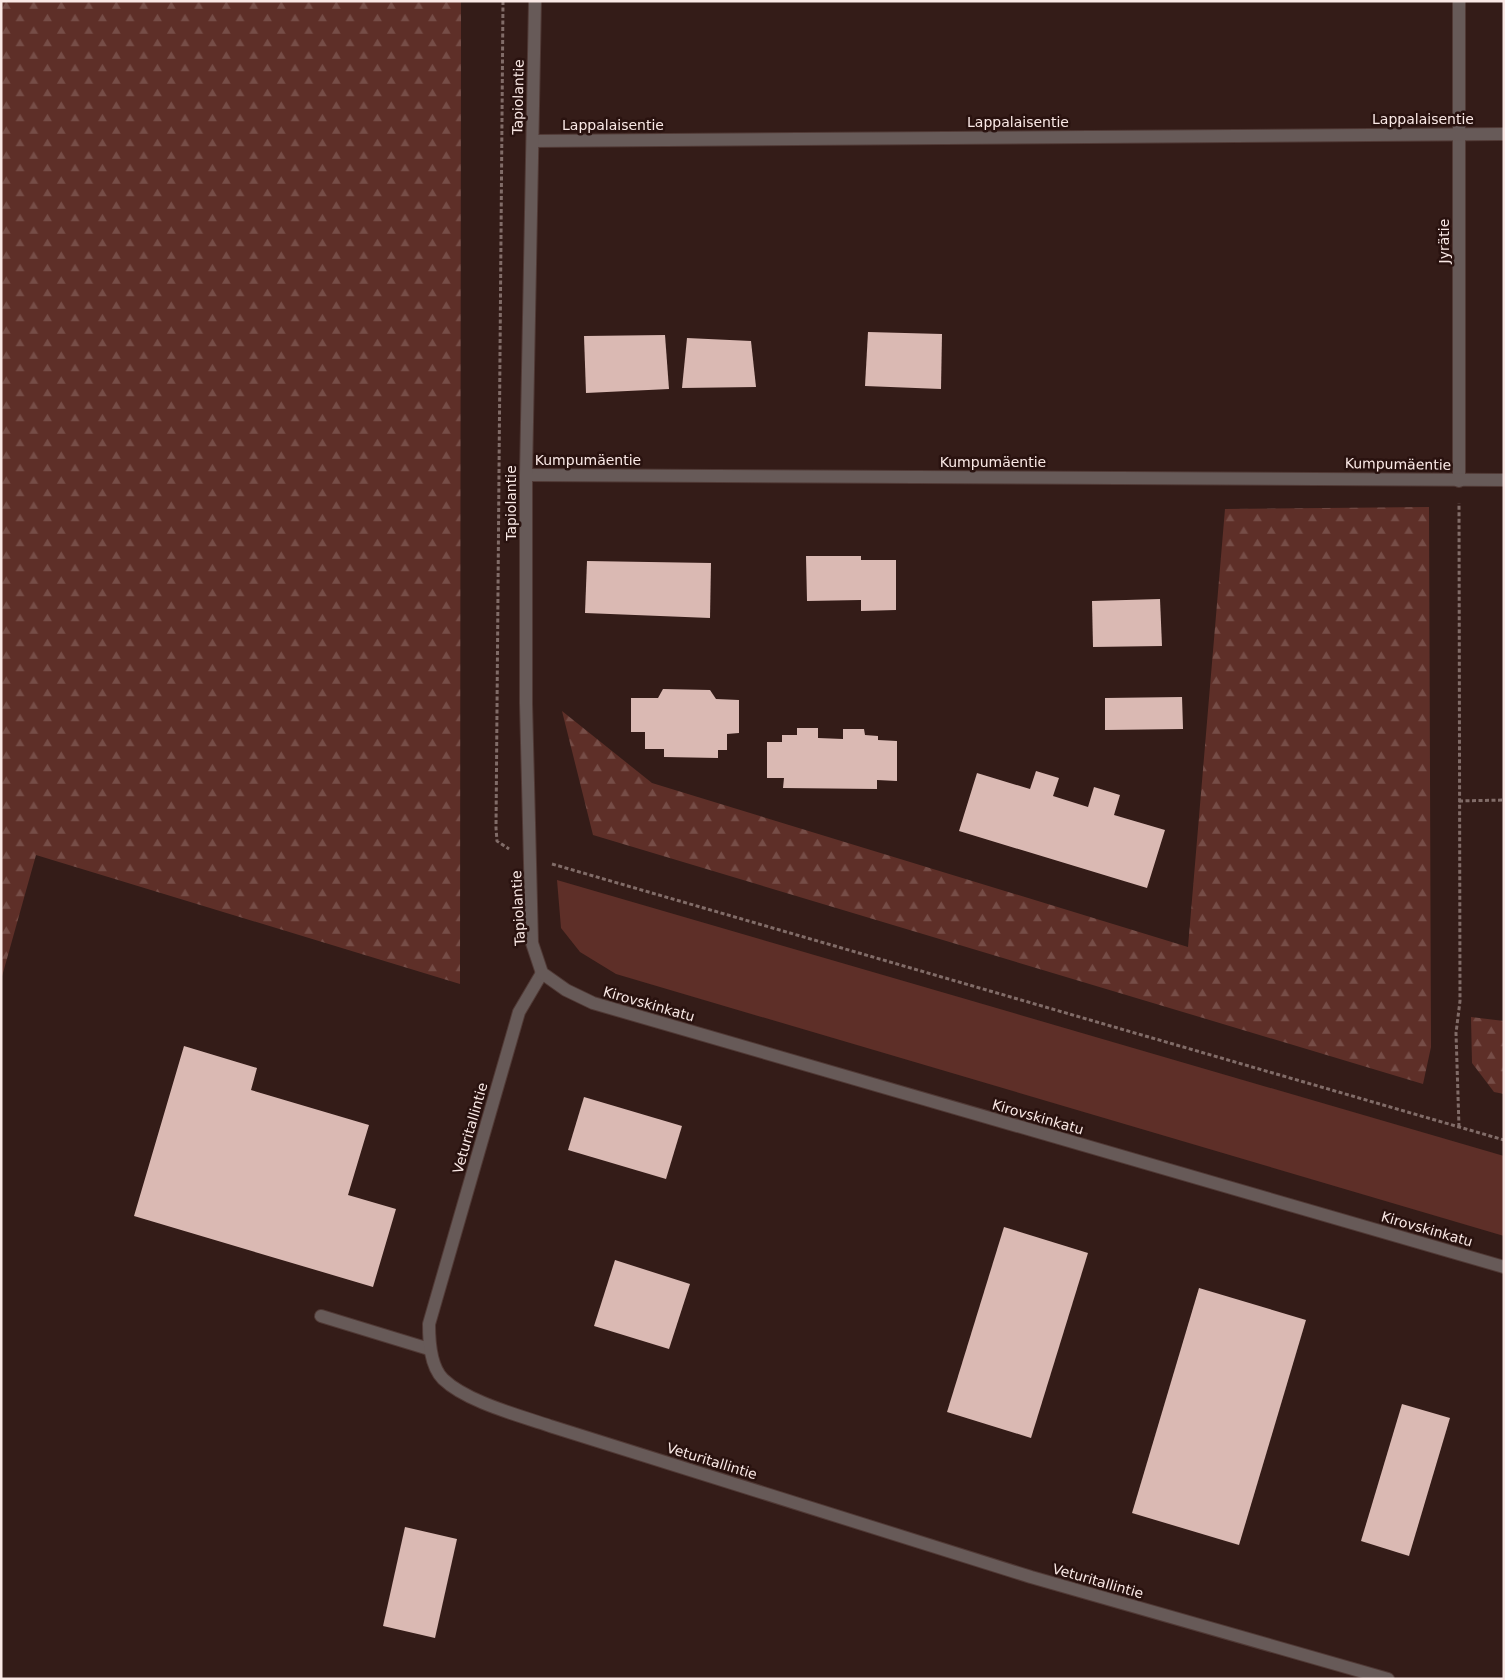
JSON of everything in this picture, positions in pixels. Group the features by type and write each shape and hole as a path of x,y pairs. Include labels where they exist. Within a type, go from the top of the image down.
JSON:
{"street":[{"name":"Tapiolantie","path":"535,1 526,475 526,703 532,943 542,973"},
{"name":"Jyrätie","path":"1459,1 1459,481"},
{"name":"Lappalaisentie","path":"533,140 1504,134"},
{"name":"Kumpumäentie","path":"526,475 1294,477 1459,481 1504,480"},
{"name":"Kirovskinkatu","path":"542,973 566,990 593,1003 1504,1267"},
{"name":"Veturitallintie","path":"542,973 519,1012 428,1324 429,1349 442,1378 476,1400 550,1426 1030,1577 1388,1679"},
{"path":"321,1316 429,1349"}],"path":[{"path":"503,1 497,841 507,848 531,857 1504,1140"},
{"path":"1459,481 1460,1001 1456,1033 1459,1127"},
{"path":"1459,801 1504,800"}],"green space":[{"path":"1,1 461,1 460,984 36,855 1,980"},
{"path":"1429,507 1431,1047 1423,1084 593,835 562,711 652,783 1188,947 1225,509"},
{"path":"557,880 1504,1156 1504,1236 616,974 580,952 561,928"},
{"path":"1471,1017 1504,1021 1504,1094 1494,1092 1472,1063"}],"building":[{"path":"868,332 942,334 941,389 865,386"},
{"path":"665,335 669,389 586,393 584,336"},
{"path":"687,338 751,341 756,387 682,388"},
{"path":"806,556 861,556 861,560 896,560 896,610 861,611 861,600 807,601"},
{"path":"587,561 711,563 710,618 585,613"},
{"path":"1160,599 1162,646 1093,647 1092,601"},
{"path":"663,689 710,690 716,699 739,700 739,733 727,734 727,750 718,750 718,758 664,757 664,749 645,749 645,732 631,732 631,698 658,698"},
{"path":"1182,697 1183,729 1105,730 1105,698"},
{"path":"797,728 818,728 818,738 843,739 843,729 864,729 865,735 878,736 878,740 897,741 897,781 877,780 877,789 783,788 784,778 767,778 767,742 782,742 782,735 797,735"},
{"path":"1036,771 1059,778 1053,796 1088,807 1094,787 1120,795 1114,815 1165,830 1147,888 959,831 977,773 1030,789"},
{"path":"184,1046 257,1068 251,1090 369,1125 348,1195 396,1209 373,1287 134,1216"},
{"path":"584,1097 682,1126 666,1179 568,1150"},
{"path":"1004,1227 1088,1253 1031,1438 947,1412"},
{"path":"615,1260 690,1284 669,1349 594,1326"},
{"path":"1199,1288 1306,1320 1239,1545 1132,1513"},
{"path":"1402,1404 1450,1418 1409,1556 1361,1541"},
{"path":"405,1527 457,1539 435,1638 383,1626"}]}
